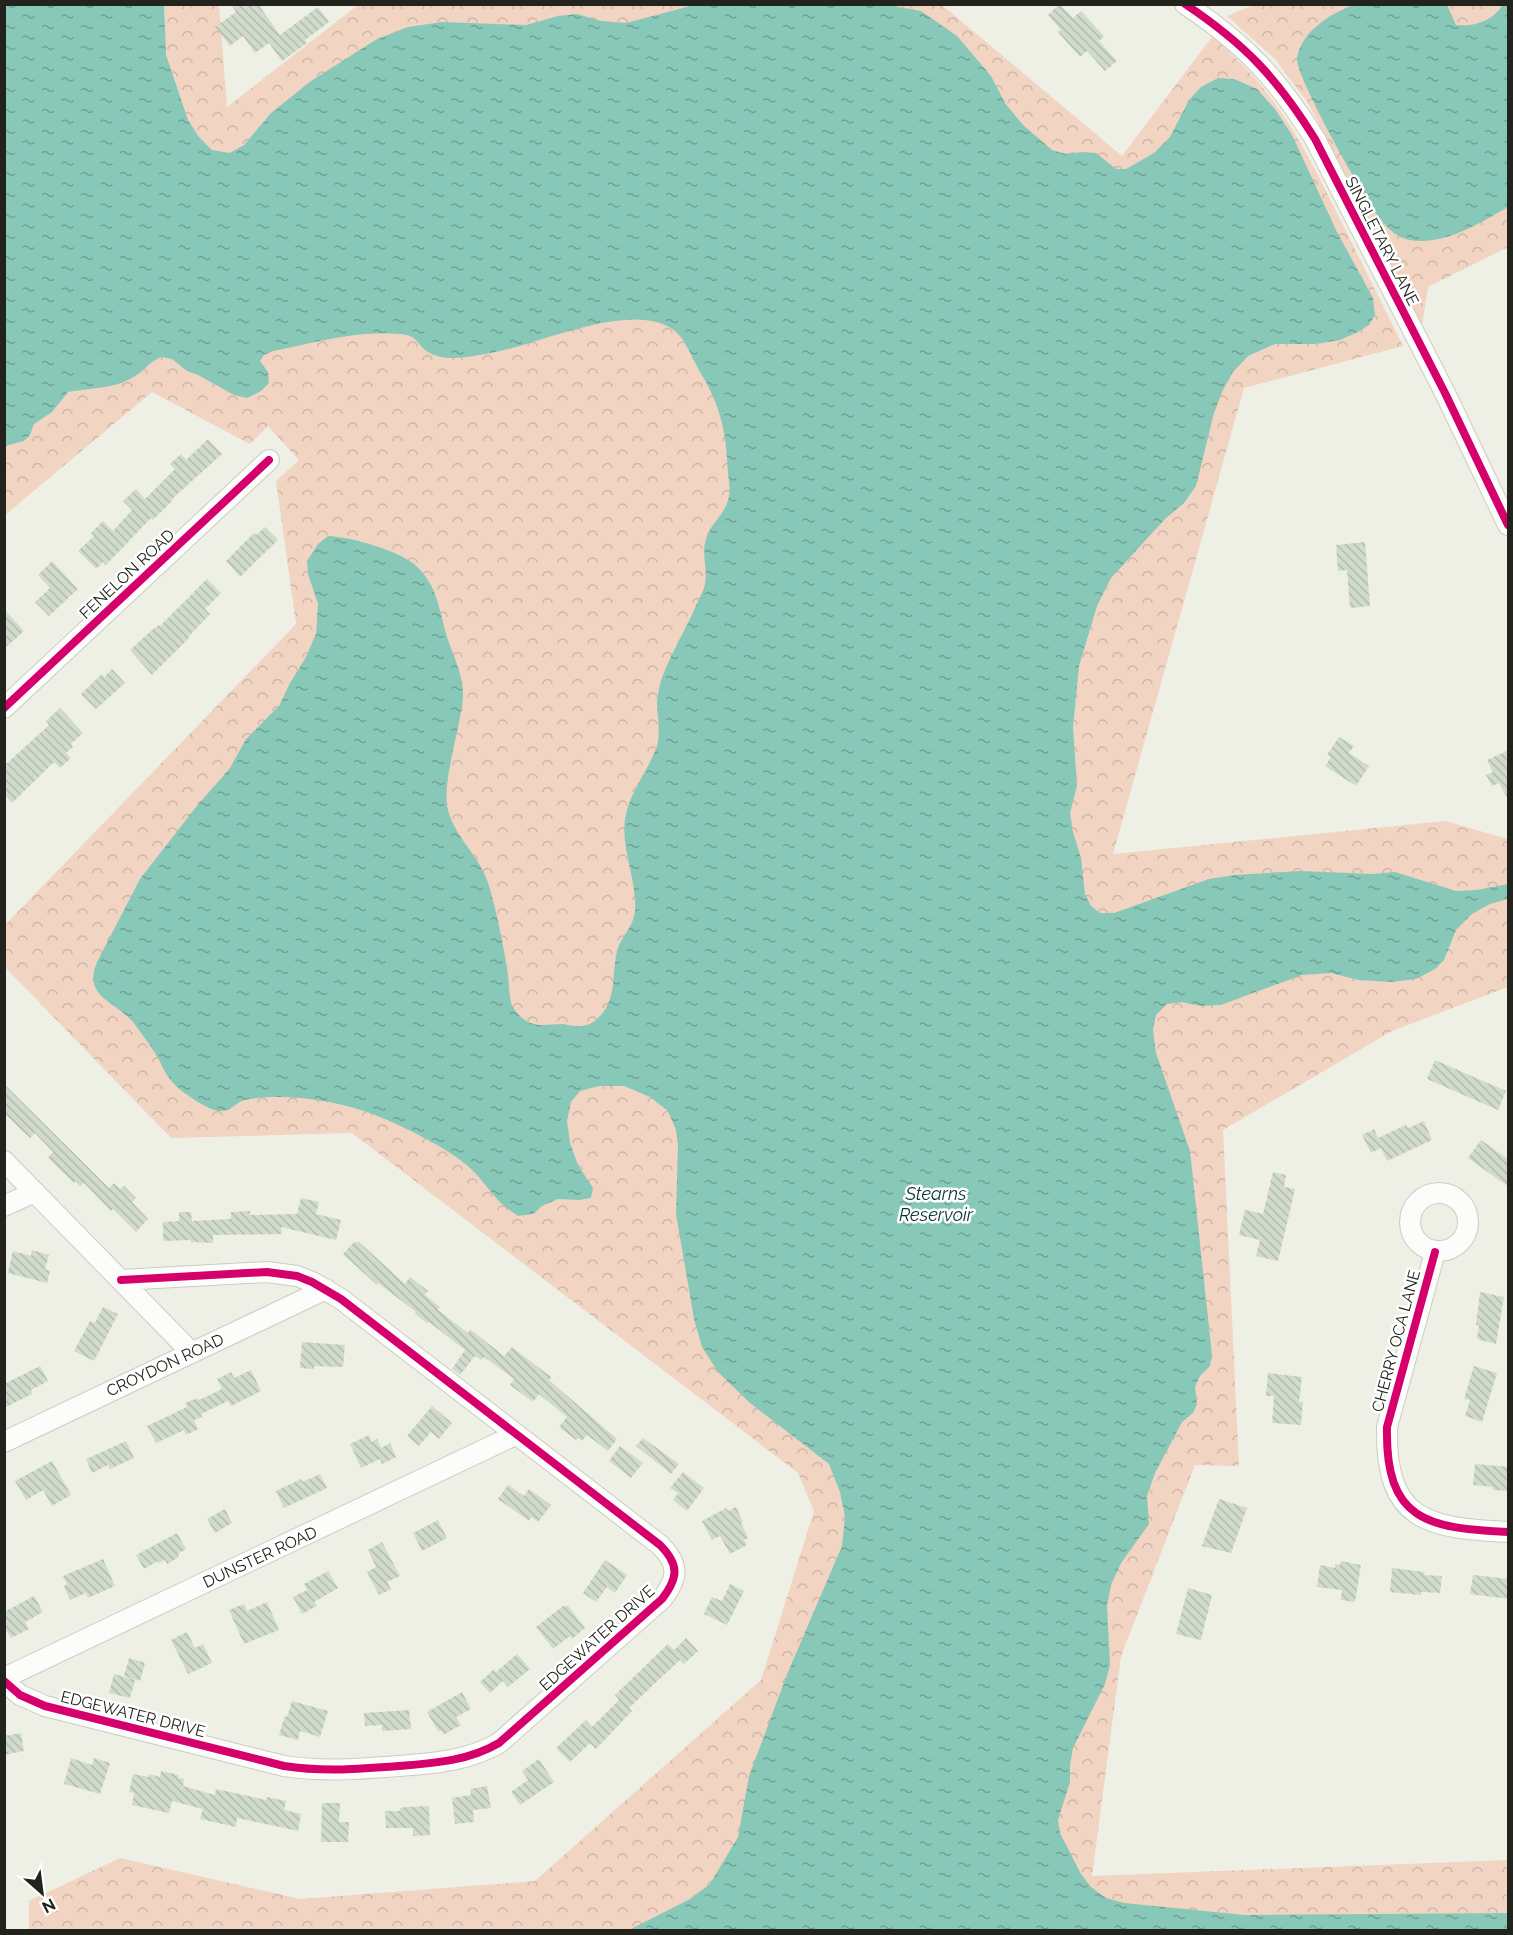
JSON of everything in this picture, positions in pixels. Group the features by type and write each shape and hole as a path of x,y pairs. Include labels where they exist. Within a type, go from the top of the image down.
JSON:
{"street":[{"name":"SINGLETARY LANE","path":"1185,4 1238,43 1266,70 1293,104 1315,139 1509,525"},
{"name":"FENELON ROAD","path":"4,708 268,460"},
{"path":"4,1161 192,1353"},
{"path":"4,1206 35,1192"},
{"name":"CHERRY OCA LANE","path":"1435,1252 1387,1427 1387,1453 1391,1478 1401,1498 1416,1514 1461,1530 1509,1532"},
{"name":"EDGEWATER DRIVE","path":"4,1679 20,1695 45,1706 284,1766 306,1770 349,1771 450,1761 486,1751 499,1743 662,1599 673,1582 676,1572 668,1552 660,1545 326,1289 297,1276 267,1272 121,1280"},
{"name":"CROYDON ROAD","path":"4,1442 326,1289"},
{"name":"DUNSTER ROAD","path":"4,1679 515,1435"}],"green space":[{"path":"1256,4 1508,5 1508,247 1428,287 1422,326 1308,103 1275,59 1227,16"},
{"name":"Stearns Reservoir","path":"5,5 219,5 227,107 358,5 942,5 1122,156 1212,37 1235,57 1271,99 1313,166 1403,346 1244,388 1113,854 1445,821 1508,839 1508,987 1392,1031 1223,1130 1239,1466 1195,1465 1121,1656 1092,1876 1508,1860 1508,1930 29,1930 29,1901 120,1858 300,1899 535,1881 761,1680 814,1511 798,1473 352,1133 171,1138 5,967 5,925 296,624 276,481 299,460 268,426 250,444 152,392 5,515"}],"water":[{"name":"Stearns Reservoir","path":"698,4 888,5 921,11 957,36 991,76 1005,103 1023,125 1052,150 1066,154 1096,153 1116,169 1126,169 1154,153 1170,137 1189,100 1201,87 1218,78 1234,79 1257,89 1275,109 1292,135 1337,232 1373,298 1375,315 1369,325 1358,332 1340,340 1316,344 1275,344 1248,356 1233,372 1214,413 1196,486 1184,503 1165,519 1111,578 1097,606 1079,666 1073,727 1077,786 1070,813 1081,858 1085,894 1091,906 1100,913 1114,913 1209,879 1234,875 1301,871 1372,874 1395,872 1456,891 1477,890 1508,884 1508,899 1490,904 1472,914 1456,930 1444,960 1435,969 1416,979 1392,982 1358,980 1331,973 1302,975 1221,1005 1201,1006 1181,1002 1167,1004 1156,1015 1153,1030 1156,1053 1190,1151 1212,1355 1210,1366 1200,1376 1195,1387 1197,1404 1193,1413 1182,1422 1155,1473 1147,1496 1149,1524 1121,1563 1111,1585 1107,1606 1110,1665 1105,1684 1073,1748 1070,1782 1058,1820 1060,1833 1081,1874 1091,1887 1106,1898 1124,1903 1245,1915 1508,1913 1508,1930 629,1930 690,1899 710,1884 738,1837 749,1776 788,1672 842,1546 845,1517 840,1492 829,1464 750,1403 718,1372 702,1347 694,1319 676,1214 678,1145 676,1130 668,1111 650,1097 624,1086 599,1086 580,1091 571,1102 567,1121 570,1143 578,1165 593,1188 591,1198 558,1199 542,1206 533,1214 518,1216 499,1202 477,1175 461,1160 412,1131 361,1110 311,1099 276,1097 245,1100 225,1111 216,1111 205,1106 175,1085 135,1024 102,997 94,983 97,962 140,879 196,807 230,768 246,739 279,706 305,659 316,634 318,604 308,574 307,561 318,544 328,536 361,542 396,554 416,566 431,585 458,667 463,690 447,782 447,806 455,827 480,865 489,886 502,942 512,1004 521,1017 536,1024 579,1026 588,1025 596,1020 604,1012 611,996 617,951 635,910 635,896 625,844 625,817 632,797 657,746 659,688 671,656 705,586 706,539 724,510 730,487 721,419 713,395 682,339 675,331 657,322 636,319 611,321 491,353 459,358 435,355 424,349 410,336 405,335 367,334 320,341 264,355 260,361 268,372 269,383 261,391 247,398 234,395 187,371 172,359 161,357 135,377 123,382 68,392 52,412 34,424 30,435 24,441 5,446 5,5 164,5 166,55 188,120 199,137 212,150 230,153 244,145 271,113 311,81 377,39 408,27 442,22 526,25 558,16 577,14 601,21 626,23"},
{"path":"1355,4 1447,5 1456,25 1482,22 1494,15 1502,5 1508,5 1508,207 1461,232 1436,240 1410,240 1401,237 1381,220 1318,112 1299,69 1297,58 1300,48 1311,31 1327,18"}],"building":[{"path":"231,4 258,4 280,35 318,7 329,22 305,40 307,43 282,61 269,43 255,53 243,36 230,46 215,27 236,12"},
{"path":"1059,4 1073,18 1081,11 1104,36 1099,41 1117,61 1105,71 1087,51 1080,57 1058,32 1061,30 1048,15"},
{"path":"208,439 222,454 172,499 153,520 151,518 106,565 103,562 96,569 78,551 94,536 91,533 103,521 113,531 132,510 123,501 136,489 145,499 175,469 170,464 181,454 186,460"},
{"path":"265,527 278,540 240,577 226,561 254,533 256,535"},
{"path":"1365,542 1370,606 1350,608 1347,570 1338,571 1336,545"},
{"path":"52,561 78,589 49,616 35,602 50,588 38,575"},
{"path":"207,579 221,593 205,609 210,614 152,675 130,650 152,630 160,626"},
{"path":"4,609 24,631 4,649"},
{"path":"112,669 125,683 96,709 81,694 102,674 104,677"},
{"path":"60,708 83,733 71,744 73,747 66,753 71,758 60,768 54,762 12,803 4,794 4,766 49,725 46,721"},
{"path":"1339,737 1354,746 1349,753 1369,766 1356,786 1325,766 1331,757 1327,755"},
{"path":"1509,750 1509,801 1499,783 1492,786 1486,775 1493,772 1487,760"},
{"path":"1435,1060 1506,1091 1498,1110 1427,1079"},
{"path":"4,1084 109,1188 114,1183 120,1189 124,1186 136,1198 132,1202 148,1219 136,1232 113,1209 111,1211 84,1183 80,1186 75,1181 74,1183 48,1158 53,1152 35,1133 30,1138 4,1113"},
{"path":"1424,1121 1432,1140 1387,1161 1381,1148 1371,1153 1362,1135 1374,1129 1378,1138 1406,1125 1408,1128"},
{"path":"1481,1140 1509,1160 1509,1187 1468,1158"},
{"path":"1273,1172 1286,1175 1284,1187 1295,1189 1278,1261 1256,1256 1260,1240 1239,1235 1245,1210 1263,1214"},
{"path":"301,1198 319,1202 316,1214 341,1220 336,1240 281,1227 282,1234 213,1235 213,1243 191,1242 191,1240 163,1241 163,1222 179,1221 179,1212 191,1212 192,1221 231,1219 231,1212 250,1211 250,1215 297,1214"},
{"path":"354,1242 359,1242 405,1284 410,1277 428,1291 425,1295 440,1307 438,1310 468,1333 470,1329 504,1356 512,1347 551,1377 549,1380 617,1439 608,1451 587,1435 582,1441 578,1438 576,1440 559,1427 567,1417 539,1394 533,1402 510,1385 514,1379 484,1357 481,1360 475,1356 460,1375 452,1369 465,1350 415,1314 416,1312 378,1283 377,1285 343,1254"},
{"path":"32,1250 49,1255 45,1269 50,1271 47,1283 8,1273 13,1251 31,1256"},
{"path":"1480,1292 1504,1297 1496,1344 1477,1339 1479,1325 1476,1325"},
{"path":"103,1307 118,1314 94,1361 74,1351 90,1321 95,1323"},
{"path":"302,1342 345,1345 343,1367 300,1368"},
{"path":"40,1366 48,1381 31,1390 32,1394 4,1408 4,1384"},
{"path":"1474,1366 1497,1373 1482,1422 1465,1416 1470,1400 1464,1399"},
{"path":"251,1370 261,1391 231,1406 228,1401 201,1414 202,1417 194,1420 198,1429 186,1435 184,1430 156,1443 147,1426 187,1407 185,1403 198,1398 199,1400 222,1389 217,1379 231,1372 234,1378"},
{"path":"1268,1373 1302,1377 1299,1402 1303,1402 1301,1425 1272,1423 1274,1396 1266,1396"},
{"path":"432,1406 452,1423 439,1439 431,1432 419,1446 407,1436"},
{"path":"369,1435 371,1442 377,1439 381,1448 390,1443 396,1457 382,1464 380,1459 361,1468 350,1444"},
{"path":"643,1438 679,1464 671,1474 636,1446"},
{"path":"126,1441 134,1458 110,1469 108,1465 92,1473 86,1459"},
{"path":"620,1446 643,1463 631,1478 609,1461"},
{"path":"52,1461 71,1495 52,1506 43,1490 26,1500 15,1481"},
{"path":"1475,1464 1509,1467 1509,1491 1473,1485"},
{"path":"683,1472 704,1488 687,1511 673,1500 678,1493 670,1488"},
{"path":"320,1474 327,1488 284,1508 276,1491 301,1479 303,1482"},
{"path":"508,1485 524,1496 529,1489 551,1505 538,1522 531,1517 529,1521 498,1499"},
{"path":"1219,1499 1247,1508 1231,1553 1202,1546"},
{"path":"736,1507 748,1538 744,1540 747,1545 730,1554 720,1536 712,1540 702,1521 726,1508 728,1511"},
{"path":"225,1509 232,1523 215,1533 207,1519"},
{"path":"438,1520 447,1538 422,1551 413,1533"},
{"path":"177,1533 186,1549 178,1554 179,1557 167,1564 165,1560 159,1563 158,1561 144,1569 136,1555"},
{"path":"382,1542 400,1576 387,1582 391,1589 379,1595 367,1572 376,1567 368,1550"},
{"path":"103,1559 115,1586 88,1598 86,1593 70,1600 64,1586 67,1584 63,1576"},
{"path":"605,1560 627,1575 615,1593 607,1587 596,1602 583,1593"},
{"path":"1341,1561 1361,1565 1355,1602 1341,1600 1342,1590 1317,1587 1320,1565 1335,1568 1335,1564 1340,1565"},
{"path":"1392,1568 1425,1572 1424,1575 1442,1576 1440,1593 1421,1592 1421,1595 1390,1592"},
{"path":"328,1571 338,1588 314,1602 317,1606 302,1614 293,1597 307,1590 304,1584"},
{"path":"1473,1575 1509,1579 1509,1599 1470,1594"},
{"path":"730,1584 744,1591 727,1625 704,1614 712,1597 722,1601"},
{"path":"1188,1588 1212,1595 1201,1640 1176,1634"},
{"path":"34,1596 43,1612 25,1622 29,1629 11,1638 4,1627 4,1612"},
{"path":"267,1602 279,1630 244,1644 229,1610 244,1604 247,1611"},
{"path":"563,1606 568,1606 585,1628 572,1639 570,1636 553,1649 536,1627"},
{"path":"187,1632 195,1648 203,1644 212,1663 188,1674 171,1640"},
{"path":"686,1638 698,1651 684,1664 680,1660 629,1708 632,1711 596,1749 590,1743 570,1762 556,1748 586,1720 592,1727 619,1700 615,1695 668,1644 674,1650"},
{"path":"517,1654 530,1669 508,1687 503,1681 490,1693 480,1682 494,1669 496,1672"},
{"path":"129,1658 145,1663 140,1681 124,1676"},
{"path":"114,1674 135,1680 130,1698 109,1693"},
{"path":"462,1692 471,1709 456,1717 461,1725 443,1735 443,1731 438,1731 427,1712"},
{"path":"292,1701 328,1711 320,1737 300,1731 298,1740 279,1735"},
{"path":"409,1710 411,1729 382,1731 382,1725 365,1726 364,1713"},
{"path":"21,1733 24,1751 4,1755 4,1736"},
{"path":"71,1758 92,1765 94,1758 110,1763 100,1794 64,1784"},
{"path":"539,1759 554,1782 520,1805 511,1792 528,1780 522,1771"},
{"path":"161,1771 179,1775 178,1778 184,1779 183,1786 215,1795 216,1789 266,1800 267,1797 286,1801 284,1810 301,1814 298,1831 237,1818 236,1827 200,1819 203,1809 172,1801 169,1813 132,1805 134,1793 129,1792 133,1774 160,1777"},
{"path":"487,1786 491,1808 473,1810 474,1822 455,1824 452,1798 471,1795 470,1789"},
{"path":"322,1803 340,1803 339,1822 349,1822 348,1842 321,1842"},
{"path":"429,1806 430,1835 413,1836 413,1828 386,1828 385,1811"}],"cycle path":[{"path":"1185,4 1225,33 1258,64 1287,98 1315,139 1445,393 1508,525"},
{"path":"4,708 269,460"},
{"path":"1435,1252 1387,1427 1388,1458 1394,1482 1403,1500 1416,1513 1434,1522 1455,1527 1508,1532"},
{"path":"4,1681 20,1695 45,1706 284,1766 342,1769 439,1762 475,1754 499,1743 662,1599 674,1578 674,1565 660,1545 341,1299 312,1282 297,1276 267,1272 121,1280"}]}
